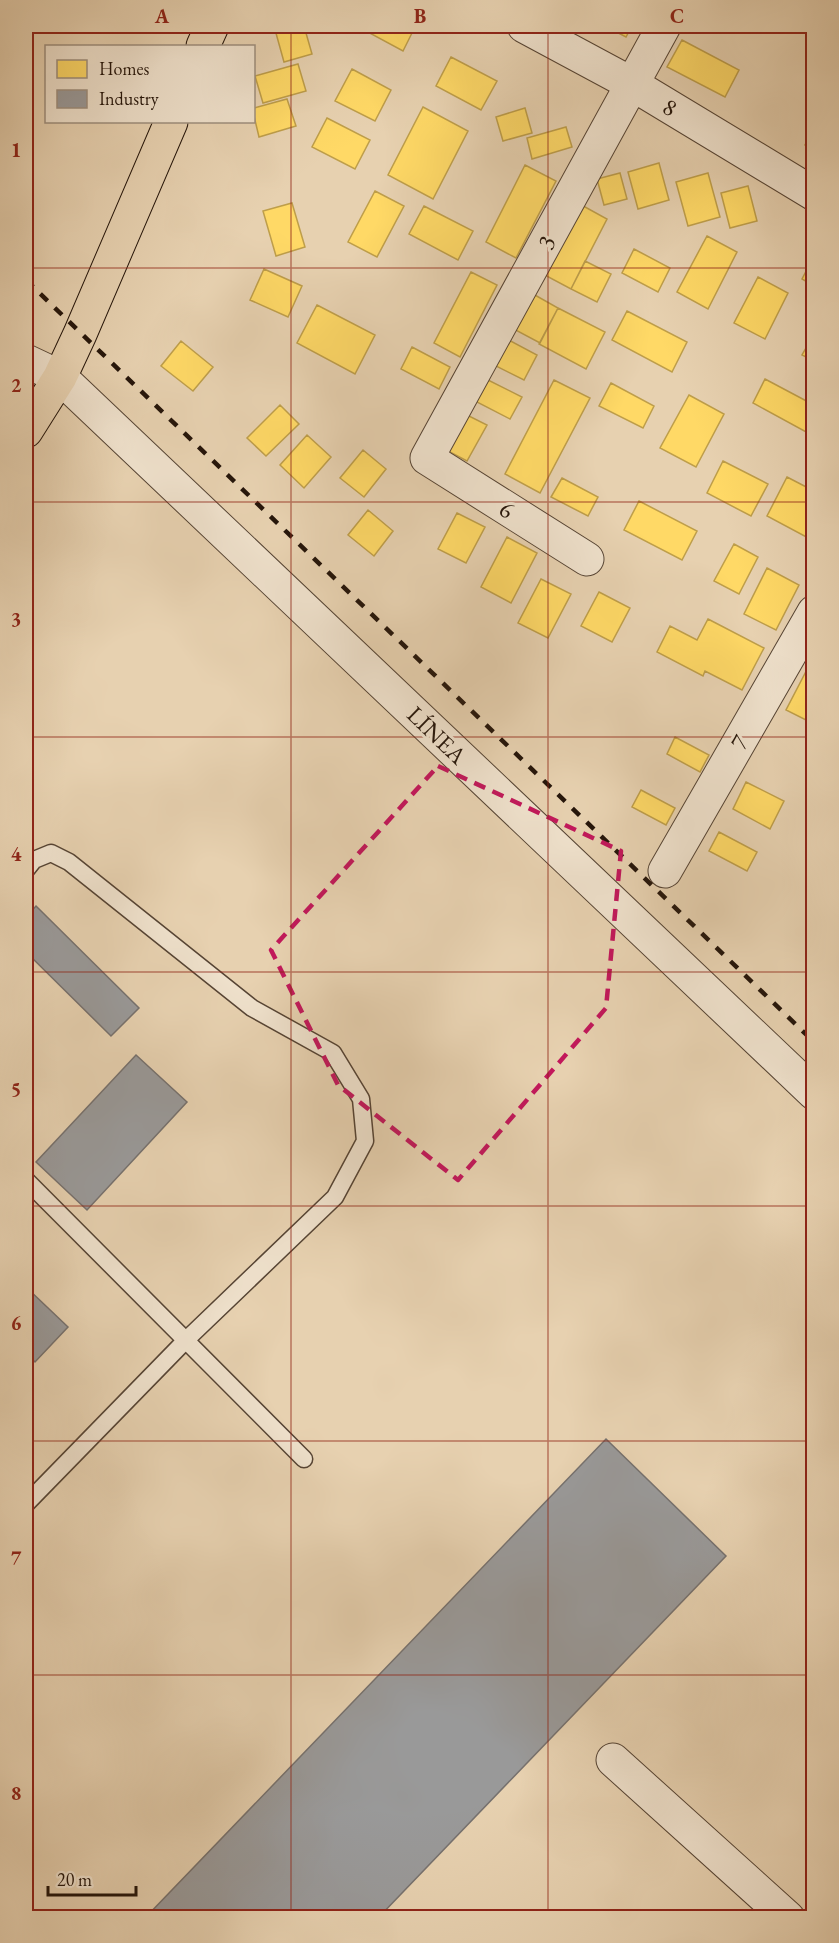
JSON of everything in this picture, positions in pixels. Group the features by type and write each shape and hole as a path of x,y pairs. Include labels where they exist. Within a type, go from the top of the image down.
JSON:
{"main road":[{"path":"203,45 212,26"},
{"path":"26,431 60,377 171,123"}],"street":[{"name":"8","path":"524,26 632,84 813,194"},
{"name":"3","path":"427,458 663,26"},
{"name":"LÍNEA","path":"26,361 60,377 813,1093"},
{"name":"6","path":"427,458 587,559"},
{"name":"7","path":"665,872 813,612"},
{"path":"613,1760 788,1917"}],"lane":[{"path":"26,870 34,860 51,853 69,862 252,1008 333,1053 361,1100 364,1141 335,1197 186,1340 26,1504"},
{"path":"26,1180 304,1459"}],"highlighted area":[{"path":"438,766 621,851 606,1008 458,1180 338,1085 271,950"}],"building: Homes":[{"path":"274,26 304,26 312,54 284,62"},
{"path":"366,26 407,26 414,29 403,51 364,30"},
{"path":"605,26 632,26 626,37"},
{"path":"682,40 739,70 725,97 667,67"},
{"path":"451,57 497,81 481,110 436,86"},
{"path":"298,64 306,91 263,103 255,76"},
{"path":"352,69 391,90 375,121 335,101"},
{"path":"287,99 296,126 259,137 255,108"},
{"path":"423,107 468,131 433,199 388,175"},
{"path":"525,108 532,133 503,141 496,117"},
{"path":"327,118 370,140 355,169 312,147"},
{"path":"566,127 572,147 532,159 527,138"},
{"path":"814,129 814,149 805,145"},
{"path":"659,163 669,200 638,209 628,172"},
{"path":"525,165 556,181 516,258 486,242"},
{"path":"620,173 627,199 604,205 597,179"},
{"path":"708,173 720,217 688,226 676,182"},
{"path":"748,186 757,221 730,228 721,193"},
{"path":"375,191 404,206 377,257 348,242"},
{"path":"576,202 607,219 571,289 539,272"},
{"path":"292,203 305,247 276,256 263,211"},
{"path":"424,206 473,231 458,260 409,234"},
{"path":"707,236 737,252 708,309 677,292"},
{"path":"634,249 670,268 658,292 622,273"},
{"path":"814,256 814,286 802,279"},
{"path":"585,261 611,274 597,302 571,289"},
{"path":"264,269 302,286 288,317 250,300"},
{"path":"471,272 497,285 460,357 434,343"},
{"path":"758,277 788,293 765,339 734,323"},
{"path":"526,290 558,308 540,343 508,326"},
{"path":"317,305 375,335 355,374 297,343"},
{"path":"558,308 605,332 586,369 539,344"},
{"path":"627,311 687,342 672,372 612,340"},
{"path":"814,334 814,361 802,355"},
{"path":"501,336 537,355 524,380 488,362"},
{"path":"181,341 213,367 193,391 161,366"},
{"path":"412,347 450,367 439,389 401,369"},
{"path":"484,378 522,397 510,419 473,400"},
{"path":"765,379 814,405 814,423 808,433 753,403"},
{"path":"554,380 590,398 540,493 505,474"},
{"path":"611,383 654,406 643,428 599,406"},
{"path":"689,395 724,414 696,467 660,448"},
{"path":"280,405 299,424 266,456 247,438"},
{"path":"465,414 487,425 467,461 446,450"},
{"path":"307,435 331,457 304,488 280,465"},
{"path":"363,450 386,469 364,497 340,478"},
{"path":"723,461 768,484 751,516 707,493"},
{"path":"787,477 814,491 812,540 767,516"},
{"path":"562,478 598,497 588,516 551,497"},
{"path":"639,501 697,531 682,560 624,530"},
{"path":"368,510 393,531 374,556 348,535"},
{"path":"457,513 485,527 466,563 438,549"},
{"path":"507,537 537,553 511,603 481,587"},
{"path":"734,544 758,557 739,594 714,581"},
{"path":"767,568 799,585 776,630 744,614"},
{"path":"541,579 571,594 548,638 518,623"},
{"path":"599,592 630,608 612,642 581,626"},
{"path":"708,619 764,648 742,690 705,671 703,676 657,652 670,626 697,640"},
{"path":"814,656 814,724 786,710"},
{"path":"675,737 709,755 700,772 667,754"},
{"path":"746,782 784,801 770,829 733,809"},
{"path":"641,790 675,808 666,825 632,807"},
{"path":"719,832 757,852 747,871 709,851"}],"building: Industry":[{"path":"36,906 139,1008 111,1036 26,952 26,917"},
{"path":"136,1055 187,1102 87,1210 36,1162"},
{"path":"26,1287 68,1327 35,1362 26,1353"},
{"path":"606,1439 726,1556 378,1918 145,1918"}],"railway":[{"path":"26,280 814,1042"}]}
